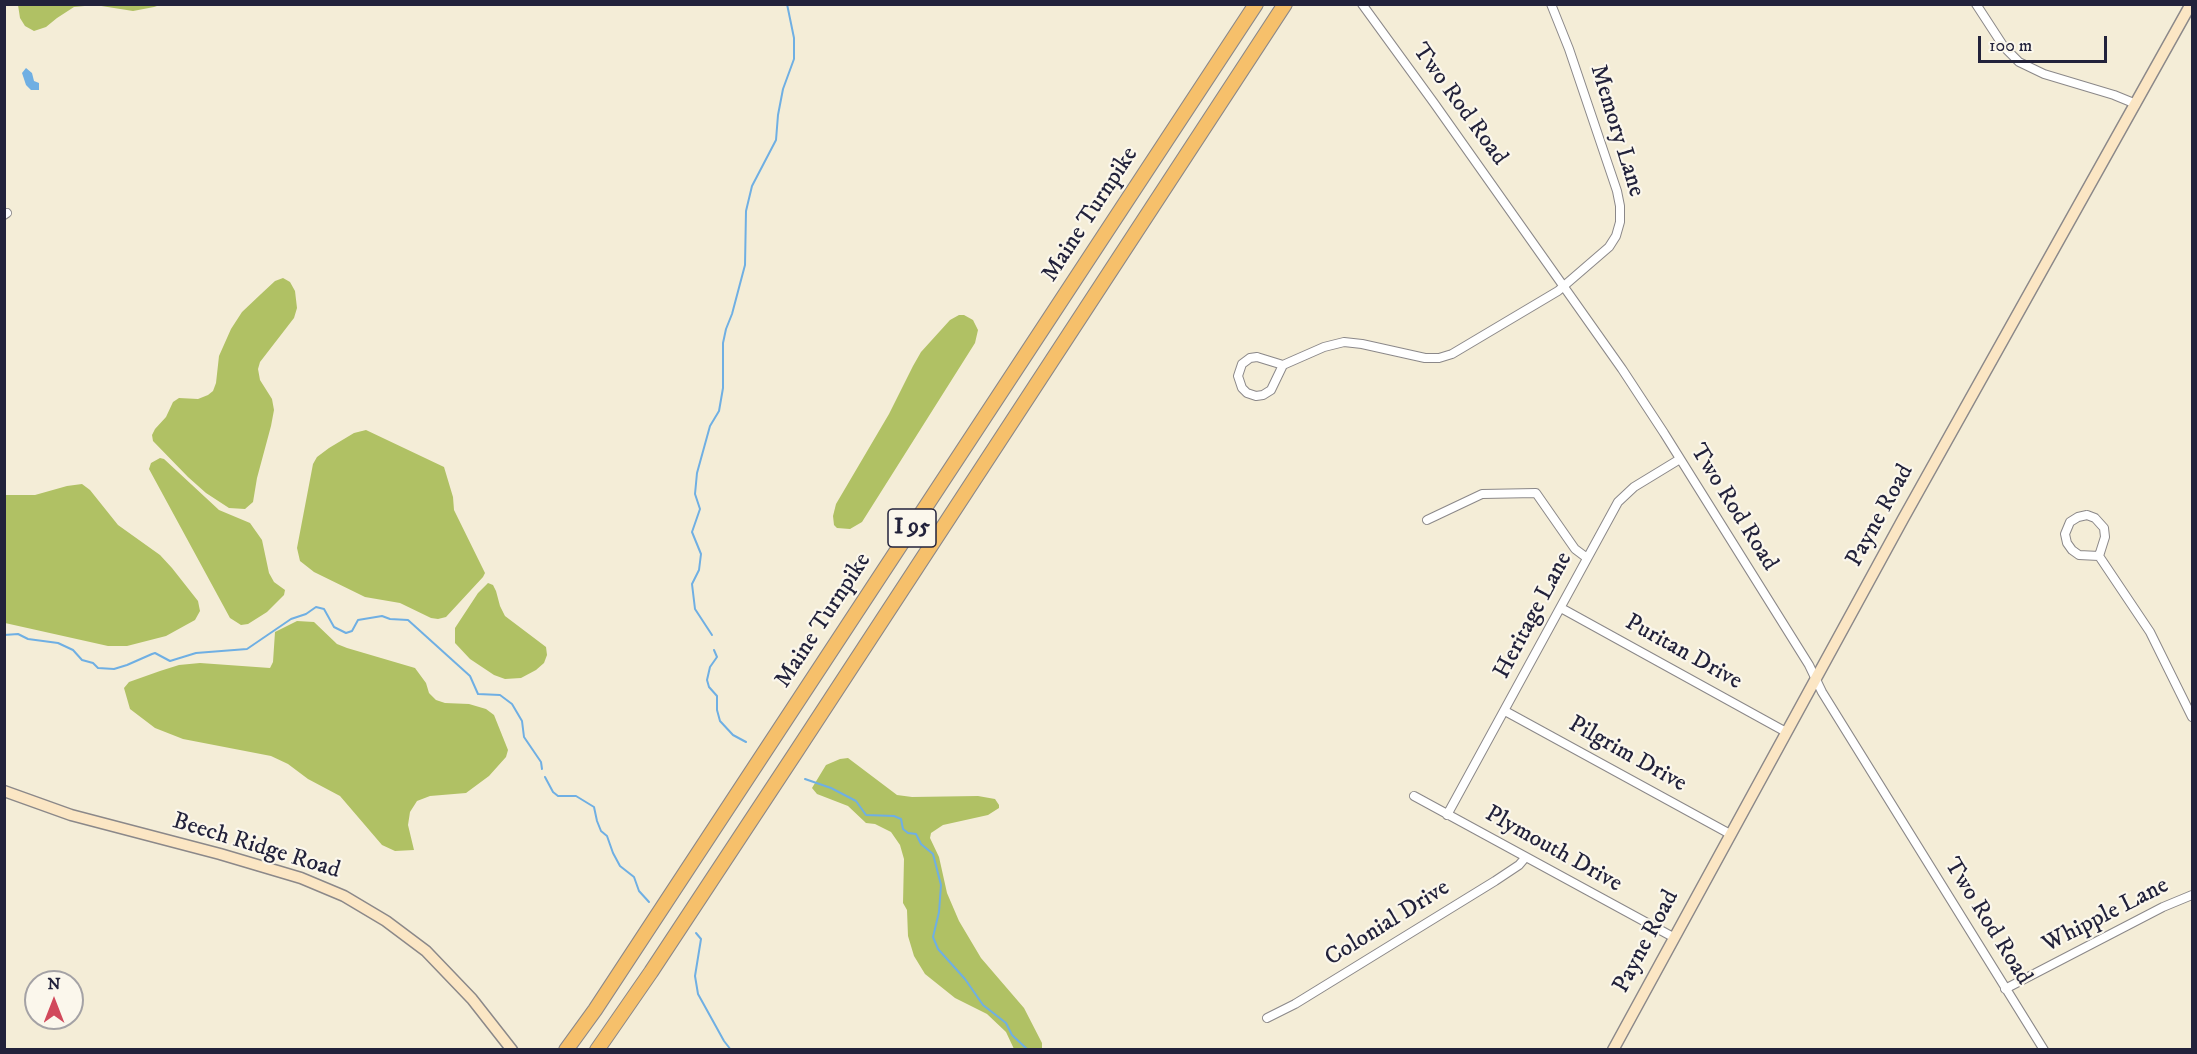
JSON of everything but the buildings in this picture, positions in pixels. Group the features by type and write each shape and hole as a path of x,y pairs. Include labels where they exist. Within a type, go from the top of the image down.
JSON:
{"highway":[{"name":"Maine Turnpike","path":"566,1050 608,990 1256,4"},
{"name":"Maine Turnpike","path":"597,1050 798,749 1285,4"}],"main road":[{"name":"Payne Road","path":"1613,1050 1903,519 2191,4"},
{"name":"Beech Ridge Road","path":"4,791 80,818 220,854 301,878 344,896 386,921 426,951 456,981 512,1050"}],"street":[{"name":"Two Rod Road","path":"1362,4 1622,369 1816,678 1822,692 2044,1050"},
{"name":"Memory Lane","path":"1283,365 1324,347 1344,342 1425,357 1447,356 1476,341 1564,286 1609,248 1618,229 1620,211 1615,183 1569,48 1551,4"},
{"path":"1976,4 2004,47 2027,67 2136,104"},
{"path":"1250,358 1263,358 1283,365 1273,387 1263,395 1247,393 1239,383 1240,367 1250,358"},
{"name":"Heritage Lane","path":"1447,815 1562,608 1614,508 1624,495 1680,459"},
{"path":"1426,520 1482,494 1536,493 1575,549 1587,558"},
{"path":"2091,516 2102,524 2105,537 2099,556 2079,555 2069,547 2065,534 2068,525 2074,519 2091,516"},
{"path":"2099,556 2150,632 2193,717"},
{"name":"Puritan Drive","path":"1562,608 1786,732"},
{"name":"Pilgrim Drive","path":"1505,711 1730,834"},
{"name":"Plymouth Drive","path":"1414,796 1674,937"},
{"name":"Colonial Drive","path":"1267,1018 1295,1004 1495,881 1525,858"},
{"name":"Whipple Lane","path":"2005,989 2163,907 2193,895"}],"green space":[{"path":"18,4 95,5 74,7 46,27 34,31 25,26 20,18"},
{"path":"160,4 133,11 95,5"},
{"path":"283,278 290,282 295,291 297,308 294,318 260,362 258,369 260,380 272,399 274,410 271,426 253,502 245,509 229,508 206,493 188,477 153,441 152,435 166,417 173,402 179,398 198,399 213,391 219,356 231,329 242,312 275,281"},
{"path":"959,315 973,320 978,330 975,343 862,522 850,529 837,528 834,525 833,516 836,504 889,414 921,352 950,320"},
{"path":"366,430 444,467 453,497 454,510 485,573 446,617 431,618 400,603 365,597 314,572 300,561 297,548 313,464 317,457 329,448 354,433"},
{"path":"160,458 164,459 219,510 250,523 262,540 269,573 274,582 285,590 284,595 267,612 248,624 241,625 230,618 149,469 151,463"},
{"path":"82,484 90,490 118,525 160,555 172,568 198,601 200,611 195,620 166,636 127,646 108,646 5,623 5,495 35,495"},
{"path":"488,583 493,585 505,616 546,647 547,655 544,663 521,678 505,679 494,675 470,659 455,643 455,628 478,593"},
{"path":"297,621 314,622 337,644 347,648 415,668 426,683 429,693 436,700 445,703 469,704 486,709 494,715 508,750 506,757 489,776 466,793 430,796 417,801 410,812 408,825 414,850 395,851 382,845 340,796 308,779 288,764 271,756 183,739 155,728 130,709 124,688 129,682 179,665 200,663 270,668 273,662 275,632"},
{"path":"848,758 897,795 912,797 978,796 995,799 999,805 999,808 988,815 943,825 931,833 930,838 939,857 947,893 959,921 981,958 1024,1008 1042,1043 1042,1049 1014,1049 1006,1032 987,1014 955,998 925,974 914,956 908,936 907,910 903,903 904,859 900,845 891,832 875,824 866,823 848,806 817,794 812,788 826,765"}],"water":[{"path":"26,68 32,73 34,81 39,83 39,90 31,90 26,85 22,73"}],"waterway":[{"path":"712,635 695,609 692,584 699,570 701,554 692,532 700,509 695,494 697,473 710,426 719,411 723,388 723,343 745,265 746,211 752,186 776,140 783,89 794,59 794,38 787,4"},
{"path":"4,635 18,634 28,639 58,643 73,650 82,660 93,663 98,668 114,669 155,653 170,661 196,653 247,649 291,619 306,614 316,607 324,609 334,627 346,633 352,631 358,620 382,616 408,620 470,676 478,694 500,695 512,704 522,721 524,737 541,762 542,769"},
{"path":"714,650 717,657 710,667 707,680 709,687 717,696 720,721 733,735 746,742"},
{"path":"545,777 553,792 558,796 576,796 594,807 601,831 607,836 620,866 634,877 639,891 649,902"},
{"path":"805,779 831,788 856,801 866,815 894,816 901,819 903,829 908,833 916,834 921,844 933,854 941,885 939,912 933,937 938,949 965,979 983,1005 1006,1023 1012,1035 1028,1050"},
{"path":"696,933 701,939 695,976 698,994 731,1050"}]}
